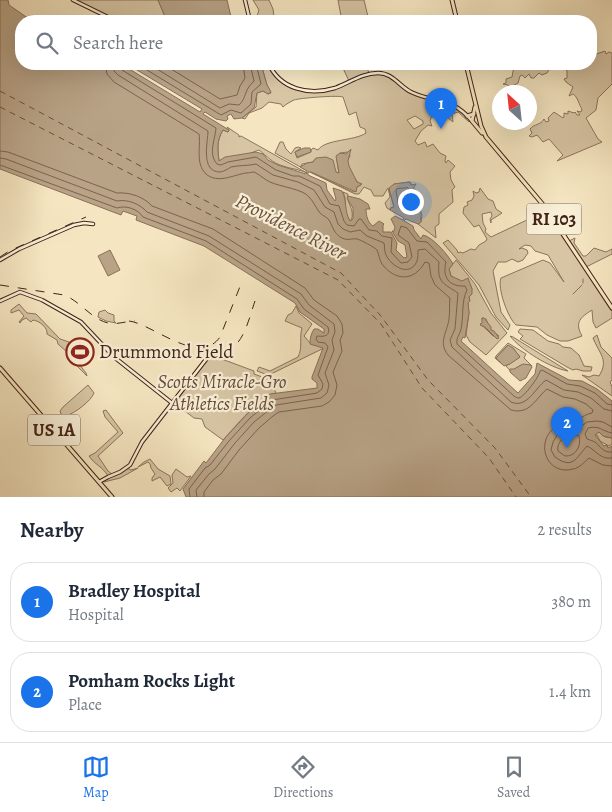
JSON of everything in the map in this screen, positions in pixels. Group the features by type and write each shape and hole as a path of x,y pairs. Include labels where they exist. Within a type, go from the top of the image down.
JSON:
{"main road":[{"path":"452,0 456,15"},
{"name":"RI 103","path":"467,70 481,126 486,137"},
{"path":"472,122 476,107"},
{"name":"RI 103","path":"476,107 472,122 545,207 612,308"},
{"path":"467,116 474,114"},
{"name":"US 1A","path":"0,368 112,497"}],"street":[{"path":"73,0 104,15"},
{"path":"245,0 249,15"},
{"path":"272,70 276,77 285,84 313,91 335,88 356,78 372,74 386,74 410,92 448,102 472,122"},
{"path":"0,260 19,249 74,225 93,224"},
{"path":"0,301 20,292 42,300 81,322 114,357 172,403"},
{"path":"99,482 126,468 131,463 142,442 211,353"}],"green space":[{"path":"73,0 158,0 164,15 104,15"},
{"path":"253,0 269,0 274,15 257,15 259,10"},
{"path":"338,0 364,0 368,15 341,15"},
{"path":"605,51 606,54 612,53 612,84 598,98 596,110 586,118 598,139 602,142 557,161 563,155 549,139 543,142 537,135 529,136 532,133 530,130 537,130 537,124 544,119 546,122 549,121 548,118 554,112 563,118 564,113 568,114 568,111 580,115 577,111 581,112 582,109 575,95 569,96 573,87 564,79 567,78 566,70 597,70 597,54"},
{"path":"263,70 273,70 281,81 302,90 321,90 349,81 344,70 368,70 370,74 386,74 413,93 454,105 471,120 469,122 458,112 452,114 453,122 435,107 430,121 432,126 428,125 421,131 415,141 418,145 425,142 427,147 433,144 440,153 446,156 446,163 448,160 455,166 450,172 451,180 455,187 452,190 453,202 439,214 439,224 435,227 436,238 418,224 421,222 422,215 419,209 409,206 409,202 414,200 416,190 413,190 414,188 410,182 394,184 389,190 394,207 390,208 390,210 385,203 390,197 388,188 383,196 374,196 371,190 364,187 359,194 355,194 310,172 353,192 356,191 357,187 361,185 354,178 349,168 347,161 350,156 348,152 340,153 337,161 339,174 315,159 313,162 302,164 301,167 306,170 275,153 280,142 283,142 291,154 295,148 301,148 295,152 297,158 311,152 313,148 318,150 327,144 361,136 366,133 365,129 360,127 356,112 349,115 343,97 298,99 283,107 281,104 269,102 262,108 249,113 245,119 242,118 256,107 257,93 263,91 268,94 271,93","holes":["415,116 423,121 423,124 414,129 407,120"]},
{"path":"513,70 549,70 542,75 539,73 534,78 531,78 529,74 525,78 522,75 518,83 514,85 503,84 506,83 506,79 512,77"},
{"path":"227,127 239,135 239,137 241,136 307,173 276,163 259,150 219,161 219,138 223,130 228,132"},
{"path":"480,188 488,199 493,201 496,209 502,213 491,220 491,223 490,219 492,216 491,212 482,214 485,232 491,237 548,210 569,241 575,238 574,243 583,256 586,256 594,248 606,252 612,249 612,254 586,267 612,308 612,318 596,328 593,322 592,310 580,320 579,327 582,336 568,341 560,341 547,335 537,327 516,325 504,303 500,283 501,278 543,260 550,263 564,282 548,255 535,251 531,246 525,245 519,249 527,250 528,253 523,260 518,262 512,259 506,262 498,262 493,271 501,312 510,325 508,330 496,317 479,285 443,243 448,240 458,253 463,253 471,249 475,250 486,241 487,239 479,225 474,227 463,213 464,207 468,205 467,202 472,200 474,196 473,191 479,192"},
{"path":"343,192 348,194 347,197 352,213 351,221 347,215"},
{"path":"456,260 475,284 491,313 507,333 486,355 470,342 466,335 469,313 468,303 472,289 470,284 451,276 449,269","holes":["482,318 486,319 491,330 499,336 493,336 480,324 483,323"]},
{"path":"19,304 27,313 36,314 60,339 69,342 69,348 77,341 91,356 82,364 70,352 87,376 72,361 67,352 58,344 57,340 47,334 45,327 41,323 33,320 31,322 26,318 19,322 24,316 19,310 11,313 11,310"},
{"path":"296,306 299,313 312,324 304,336 311,344 323,346 324,348 271,374 268,375 257,371 259,367 270,371 298,357 302,328 285,321"},
{"path":"105,310 114,315 116,323 98,317 99,312"},
{"path":"520,329 533,330 548,341 571,348 579,355 584,366 592,367 591,371 573,370 567,367 520,339 523,336 518,332"},
{"path":"597,335 601,347 612,358 612,380 610,382 612,396 582,375 589,377 599,376 602,370 602,357 593,338"},
{"path":"510,336 513,337 568,371 536,358"},
{"path":"508,343 526,354 524,358 532,366 521,365 511,371 506,366 520,357 513,348 507,346 496,358 503,365 495,358"},
{"name":"Scotts Miracle-Gro Athletics Fields","path":"211,355 254,371 254,374 265,378 268,376 276,393 255,406 223,440 205,427 202,419 194,418 177,405 179,402 177,400"},
{"path":"88,385 94,393 90,400 66,416 61,414 60,411 63,407"},
{"path":"106,410 123,433 98,456 113,475 127,468 131,470 138,468 120,478 104,482 102,480 108,476 89,456 95,453 118,432 105,417 103,411"},
{"path":"597,432 600,432 605,437 612,438 612,444 609,446 600,441 597,435 595,435"},
{"path":"150,459 158,469 170,476 171,484 167,486 160,477 152,481 155,474 148,462 138,467"},
{"path":"176,469 187,477 191,476 180,491 177,488 171,492 168,488 173,483 172,475"}],"water":[{"name":"Providence River","path":"0,0 8,0 9,5 23,15 15,15 15,70 131,70 200,112 202,109 137,70 263,70 271,92 268,94 263,91 257,93 254,108 242,118 234,119 231,114 227,116 228,119 226,121 216,119 205,112 203,114 229,130 228,132 223,130 219,138 219,161 225,157 256,152 263,154 268,160 278,165 306,174 307,171 300,167 313,162 316,158 326,157 333,160 336,172 339,173 336,156 340,153 346,154 351,149 348,161 349,166 357,182 362,184 357,187 356,192 311,172 308,172 308,175 326,183 327,190 335,201 333,188 342,191 350,221 353,219 353,208 347,198 348,196 360,199 368,204 370,209 366,209 366,212 370,223 373,226 379,221 384,224 383,232 391,232 397,243 396,250 404,258 407,257 405,245 398,241 392,231 394,231 395,227 391,219 395,216 403,220 404,218 390,210 394,207 389,188 394,184 410,182 411,185 416,184 413,189 417,191 417,195 409,203 411,207 417,207 421,211 421,222 418,224 406,219 404,221 413,226 421,239 423,235 427,236 440,247 453,264 449,269 451,276 462,281 468,278 472,289 468,303 469,313 465,338 463,337 461,341 518,393 535,374 537,363 569,380 582,381 597,389 612,401 612,438 603,436 599,432 595,435 604,446 607,445 608,448 612,446 612,497 186,497 183,489 204,461 206,463 247,414 270,394 317,388 317,383 312,377 323,348 310,344 310,340 314,329 324,333 324,329 300,312 295,303 204,246 136,220 137,216 123,211 121,215 0,169"},
{"path":"158,0 227,0 231,15 164,15"},
{"path":"304,148 310,148 311,152 297,157 295,152"},
{"path":"110,250 120,270 108,276 98,256"},
{"path":"482,318 484,318 491,327 491,330 499,338 497,339 485,327 480,325"},
{"path":"508,345 520,357 504,366 496,358"},
{"path":"523,364 531,365 532,367 526,378 520,381 510,372 510,369"}],"waterway":[{"path":"573,294 582,285"}],"ferry route":[{"path":"0,91 341,273 381,316 428,380 495,448 531,497"},
{"path":"0,107 338,280 381,324 422,388 489,458 516,497"}],"railway":[{"path":"0,257 9,251 86,217"},
{"path":"129,321 188,346 200,348 211,345 220,337 241,284"},
{"path":"0,285 64,295 75,301 96,318 108,323 115,324 135,321"},
{"path":"205,349 223,350 234,346 246,328 255,301"}],"place":[{"name":"Bradley Hospital","path":"441,129"},
{"name":"Drummond Field","path":"80,352"},
{"name":"Pomham Rocks Light","path":"567,448"}]}
